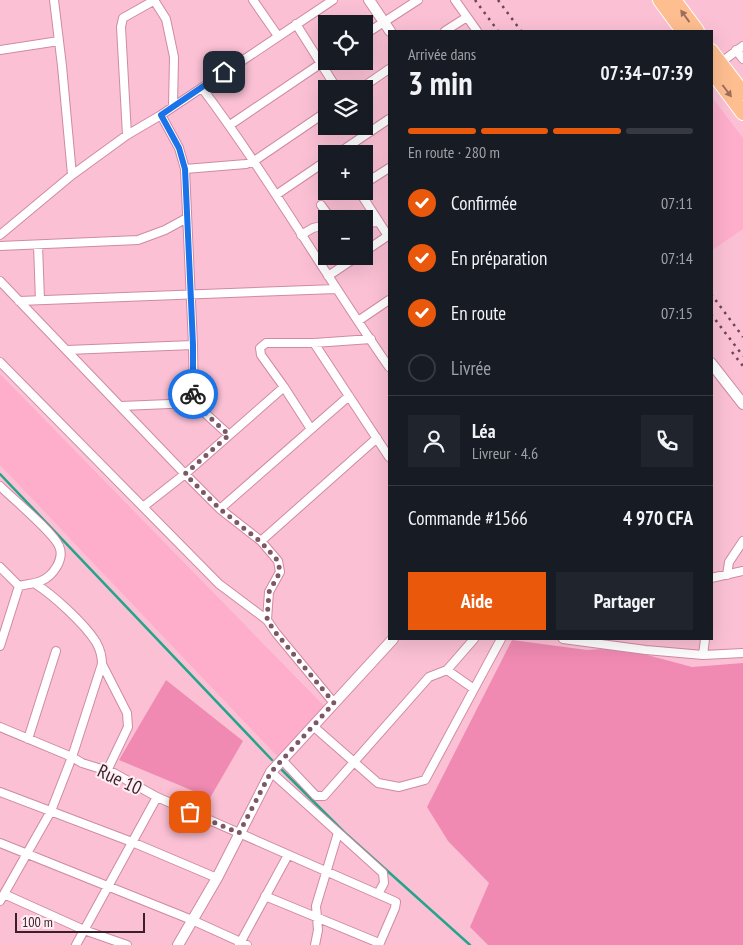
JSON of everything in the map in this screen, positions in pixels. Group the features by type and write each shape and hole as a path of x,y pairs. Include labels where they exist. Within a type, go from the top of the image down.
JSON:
{"highway":[{"path":"660,0 682,30"},
{"path":"674,0 695,30"},
{"path":"714,61 743,93"},
{"path":"714,61 743,113"}],"street":[{"path":"54,0 72,175"},
{"path":"127,135 121,27 123,18 154,0 166,19 174,57 173,106"},
{"path":"253,0 278,36"},
{"path":"0,235 72,175 127,135 161,115 333,0"},
{"path":"369,0 389,30"},
{"path":"373,29 418,0"},
{"path":"454,0 477,30"},
{"path":"447,30 467,17"},
{"path":"296,24 318,54"},
{"path":"0,50 59,41"},
{"path":"714,61 740,48 743,59"},
{"path":"230,125 318,66"},
{"path":"373,80 388,70"},
{"path":"202,88 230,125 336,289 388,363"},
{"path":"161,115 179,148 185,169 194,403"},
{"path":"185,169 236,166 254,161 318,117"},
{"path":"350,145 388,120"},
{"path":"276,195 318,166"},
{"path":"373,178 388,169"},
{"path":"365,200 388,235 373,246"},
{"path":"321,205 324,210"},
{"path":"0,246 138,240 165,230 187,218"},
{"path":"373,222 379,222"},
{"path":"301,235 318,226"},
{"path":"38,245 40,300"},
{"path":"328,276 344,265"},
{"path":"0,281 185,474 220,509 261,542 278,561 280,572 269,592 267,620"},
{"path":"20,301 336,289"},
{"path":"358,321 388,301"},
{"path":"311,429 261,355 260,348 266,343 371,339"},
{"path":"314,342 376,438 385,445"},
{"path":"67,350 193,345"},
{"path":"0,362 219,584 267,620 334,703"},
{"path":"713,366 743,404"},
{"path":"143,507 185,474 284,387"},
{"path":"220,509 349,396"},
{"path":"121,406 194,403 229,435"},
{"path":"261,542 376,438"},
{"path":"0,486 50,534 59,546 61,554 50,576 41,581 19,586"},
{"path":"727,575 729,562 743,541"},
{"path":"0,567 19,586"},
{"path":"713,578 743,571"},
{"path":"34,582 61,604 84,627 101,651 102,664 72,757 51,811 1,898 127,945"},
{"path":"0,646 19,586"},
{"path":"178,945 217,878 271,772 392,640"},
{"path":"282,760 316,796 324,796 429,678 447,670 473,640"},
{"path":"313,726 378,783 400,787 425,780 500,640"},
{"path":"571,640 703,655 743,653"},
{"path":"703,655 705,640"},
{"path":"28,739 56,651"},
{"path":"102,664 127,713 128,721 128,727 107,771"},
{"path":"447,670 474,689"},
{"name":"Rue 10","path":"0,728 72,757 82,763 114,773 157,797 396,902 379,944"},
{"path":"271,772 383,874 384,883 378,894"},
{"path":"0,792 132,842 217,878"},
{"path":"76,945 157,797"},
{"path":"315,945 318,930 316,906 338,833"},
{"path":"0,843 192,920 242,944 288,855"},
{"path":"266,896 379,944"}],"shaded area":[{"path":"713,99 743,138 743,229 713,250"},
{"path":"0,374 325,707 278,757 0,465"},
{"path":"512,640 587,650 621,648 692,667 743,663 743,945 488,945 470,927 489,883 448,841 427,807"},
{"path":"166,680 243,741 210,798 119,760"}],"waterway":[{"path":"0,474 272,760"},
{"path":"282,770 344,832 470,945"}],"railway":[{"path":"475,0 497,30"},
{"path":"498,0 520,30"},
{"path":"713,297 743,337"},
{"path":"713,317 743,356"},
{"path":"732,352 743,366"}],"way so far":[{"path":"190,812 239,833 271,772 334,703 267,620 269,592 280,572 278,561 261,542 220,509 185,474 229,435 194,403 193,394"}],"route":[{"path":"193,394 193,345 185,169 179,148 161,115 224,72"}]}
